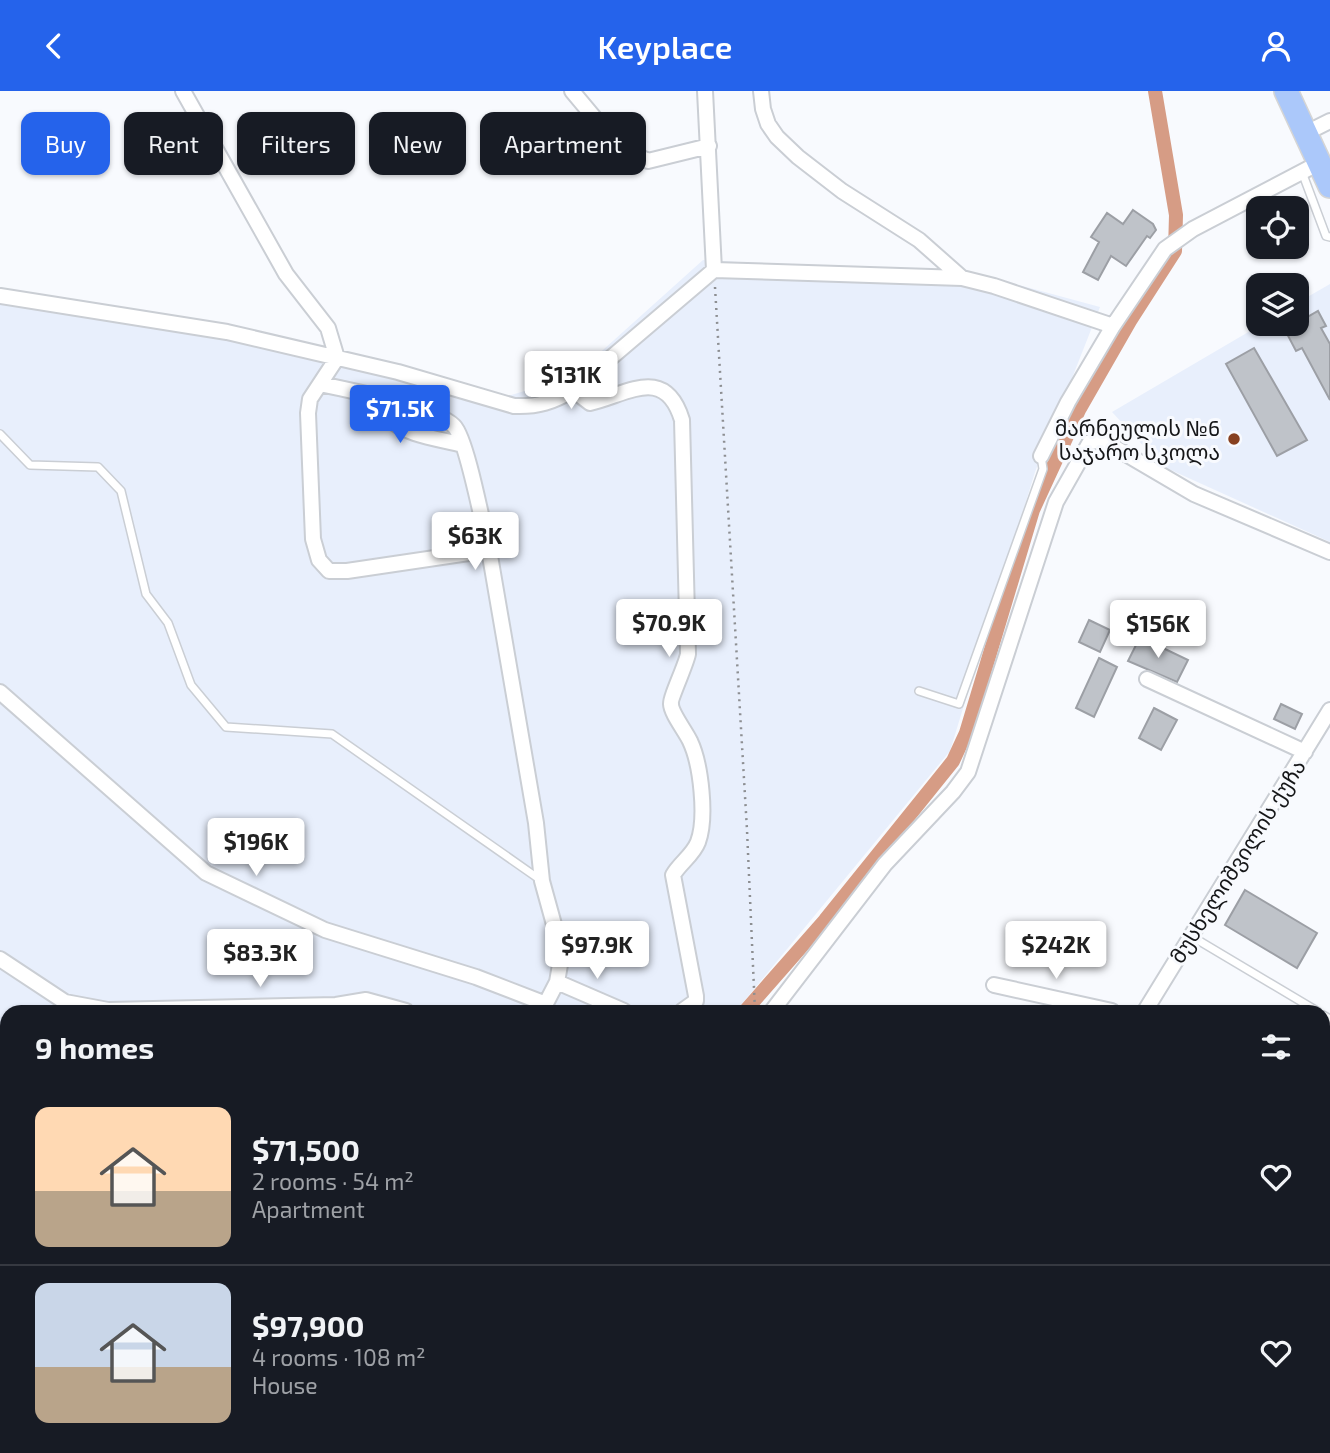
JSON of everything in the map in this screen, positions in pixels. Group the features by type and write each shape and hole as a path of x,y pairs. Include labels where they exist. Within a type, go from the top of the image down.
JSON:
{"highway":[{"path":"1286,91 1306,133 1311,167 1330,186"}],"street":[{"path":"183,91 286,274 328,328 337,358 310,399 308,413 313,539 319,560 329,571 347,571 489,550"},
{"path":"572,91 618,146 648,161 709,146"},
{"path":"705,91 714,270"},
{"path":"761,91 768,124 798,157 842,191 919,240 961,278"},
{"path":"1306,133 1330,121"},
{"path":"1041,456 1068,402 1113,326 1165,249 1193,229 1311,167"},
{"path":"0,296 227,333 398,372 514,406 534,407 553,402 573,390 714,270 961,278 994,286 1113,326"},
{"path":"320,384 383,398 443,418 455,427 463,445 489,550 536,823 542,881 561,959 556,982 545,1005"},
{"path":"573,390 590,403 635,388 649,387 672,397 682,420 688,654 685,670 670,707 692,745 702,792 703,821 698,842 673,875 696,1002 691,1005"},
{"path":"383,398 384,410 389,419 403,428 463,445"},
{"path":"777,1005 885,864 953,792 968,772 1056,502 1090,442 1102,440 1194,494 1330,552"},
{"path":"1147,679 1304,752"},
{"path":"0,692 206,873 325,930 476,977 537,1005"},
{"name":"მუსხელიშვილის ქუჩა","path":"1149,1005 1330,710"},
{"path":"0,959 65,1002 79,1005"},
{"path":"556,982 610,1005"},
{"path":"994,985 1085,1005"},
{"path":"336,1005 366,1000 384,1005"}],"lane":[{"path":"1311,167 1320,222 1326,236 1330,237"},
{"path":"0,434 30,465 98,467 121,491 146,594 168,623 191,685 226,727 332,734 542,881"},
{"path":"919,691 959,704 1043,469 1041,456"},
{"path":"1191,936 1307,1005"}],"path":[{"path":"714,270 755,1005"}],"shaded area":[{"path":"703,260 986,276 1100,307 1035,472 950,751 741,1005 0,1005 0,291 508,396 574,376"},
{"name":"მარნეულის №6 საჯარო სკოლა","path":"1330,284 1330,542 1162,466 1112,412 1246,333 1246,336 1309,336 1309,296"}],"building":[{"path":"1133,210 1153,224 1156,230 1150,238 1147,236 1126,266 1111,256 1098,280 1083,272 1099,242 1091,237 1107,213 1123,224"},
{"path":"1318,311 1326,326 1321,328 1330,344 1330,400 1302,348 1296,351 1288,336 1309,336 1309,316"},
{"path":"1254,348 1307,440 1277,456 1226,364"},
{"path":"1089,620 1110,630 1100,652 1079,642"},
{"path":"1140,637 1188,660 1177,682 1128,661"},
{"path":"1099,658 1117,667 1094,717 1076,708"},
{"path":"1281,704 1302,714 1295,729 1274,719"},
{"path":"1154,708 1177,720 1161,750 1139,738"},
{"path":"1245,890 1317,933 1297,968 1225,925"}],"waterway":[{"path":"750,1005 825,920 953,761 966,733 1033,510 1079,410 1130,321 1175,251 1176,215 1155,91"}],"place":[{"name":"მარნეულის №6 საჯარო სკოლა","path":"1234,439"}]}
